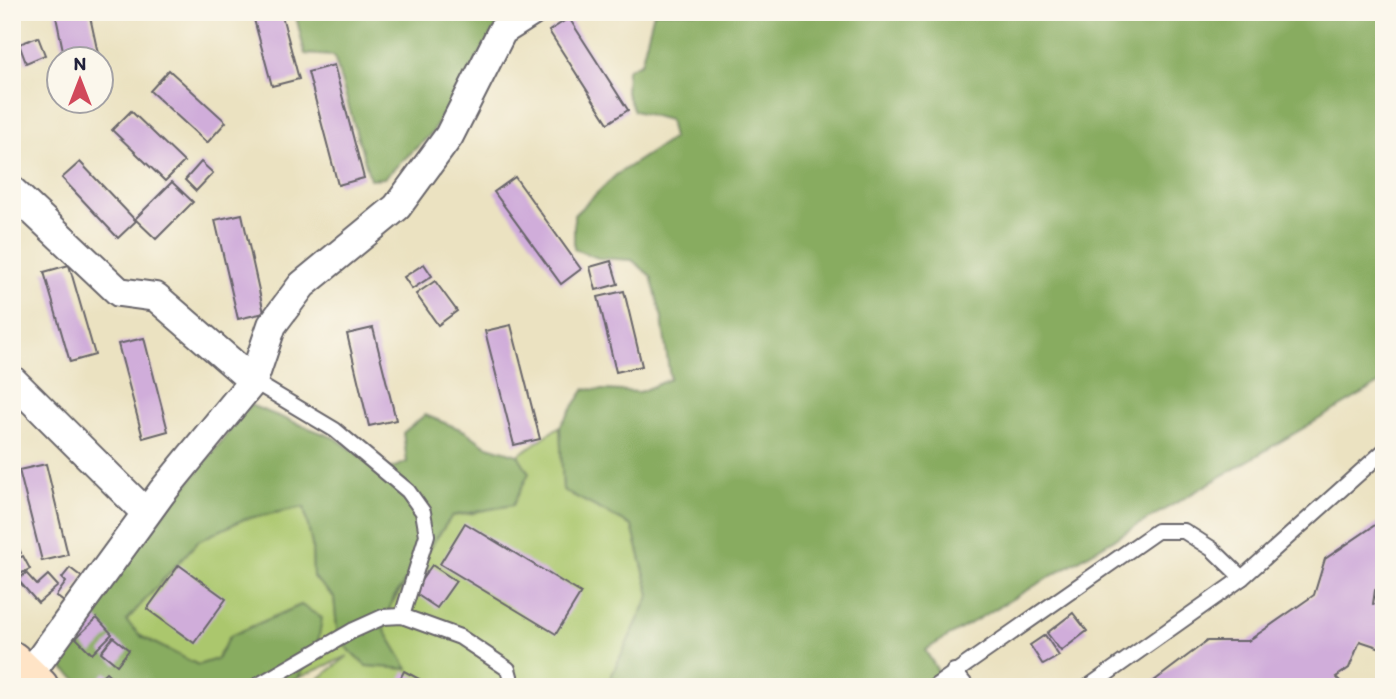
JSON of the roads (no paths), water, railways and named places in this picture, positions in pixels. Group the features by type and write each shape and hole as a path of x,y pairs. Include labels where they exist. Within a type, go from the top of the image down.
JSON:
{"street":[{"path":"27,675 146,513 253,381 272,325 302,285 397,207 449,136 502,31 532,12"},
{"path":"12,191 119,292 156,297 253,381"},
{"path":"12,380 146,513"}],"lane":[{"path":"253,381 335,430 408,491 423,512 427,535 402,616"},
{"path":"1088,687 1242,578 1384,451"},
{"path":"933,687 1157,531 1184,531 1212,550 1242,578"},
{"path":"255,687 352,631 383,617 402,616 460,637 508,669 513,687"},
{"path":"954,671 967,687"}]}
